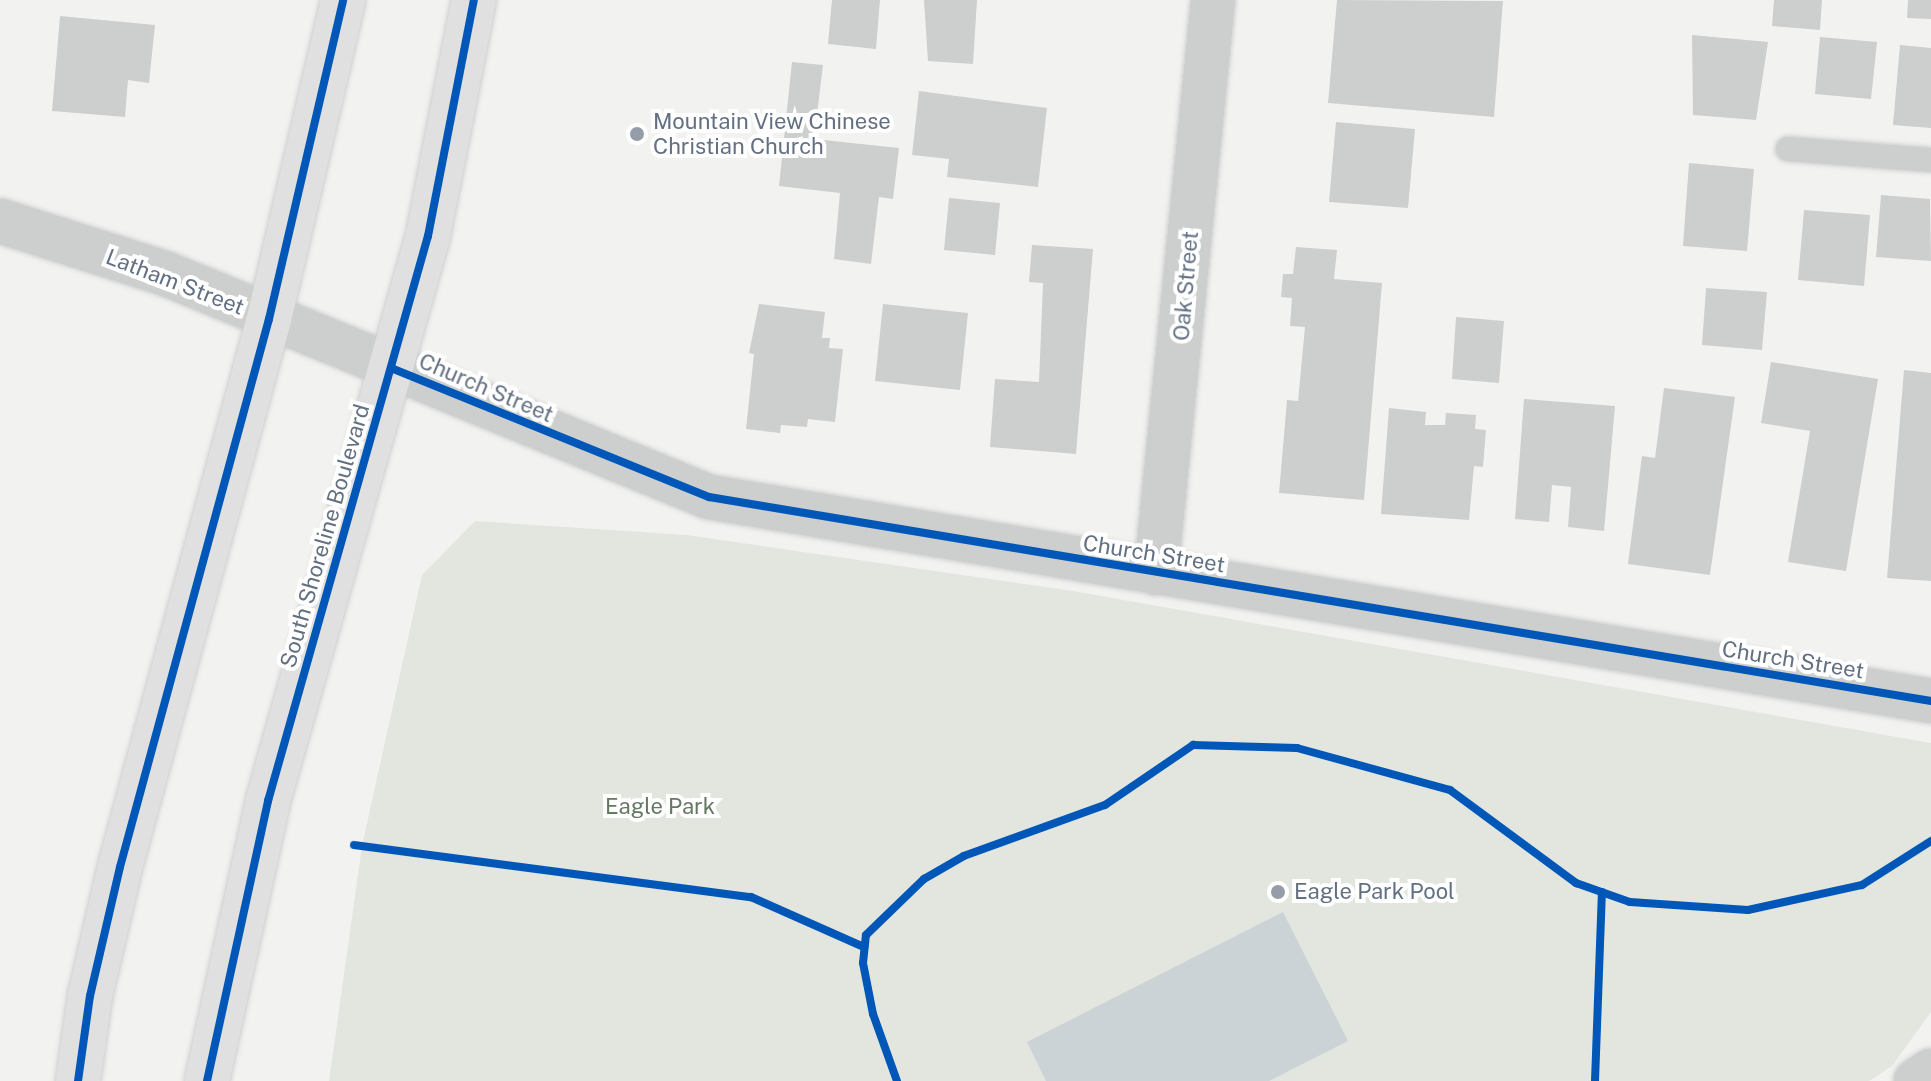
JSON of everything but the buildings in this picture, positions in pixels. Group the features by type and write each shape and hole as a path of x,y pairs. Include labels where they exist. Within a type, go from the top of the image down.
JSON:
{"main road":[{"path":"78,1081 90,996 120,867 269,319 343,0"},
{"name":"South Shoreline Boulevard","path":"207,1081 268,801 428,236 474,0"}],"street":[{"name":"Oak Street","path":"1156,573 1213,0"},
{"name":"Latham Street","path":"0,221 164,273 391,368"},
{"name":"Church Street","path":"391,368 709,497 1931,701"},
{"path":"1916,1081 1931,1071"}],"lane":[{"path":"1788,149 1931,160"}],"green space":[{"name":"Eagle Park","path":"475,521 687,535 1073,591 1931,743 1931,1012 1892,1066 1869,1081 329,1081 362,846 422,575"}],"shaded area":[{"path":"1283,912 1348,1041 1269,1081 1046,1081 1027,1042"}],"cycle path":[{"path":"78,1081 90,996 120,867 269,319 343,0"},
{"path":"207,1081 268,801 428,236 474,0"},
{"path":"391,368 709,497 1931,701"},
{"path":"897,1081 873,1014 863,963 866,935 924,879 964,856 1105,805 1193,745 1297,748 1450,790 1576,883 1630,902 1748,910 1862,885 1931,841"},
{"path":"354,845 751,897 864,947"},
{"path":"1595,1081 1602,892"}],"place":[{"name":"Mountain View Chinese Christian Church","path":"637,134"},
{"name":"Eagle Park Pool","path":"1278,892"}]}
